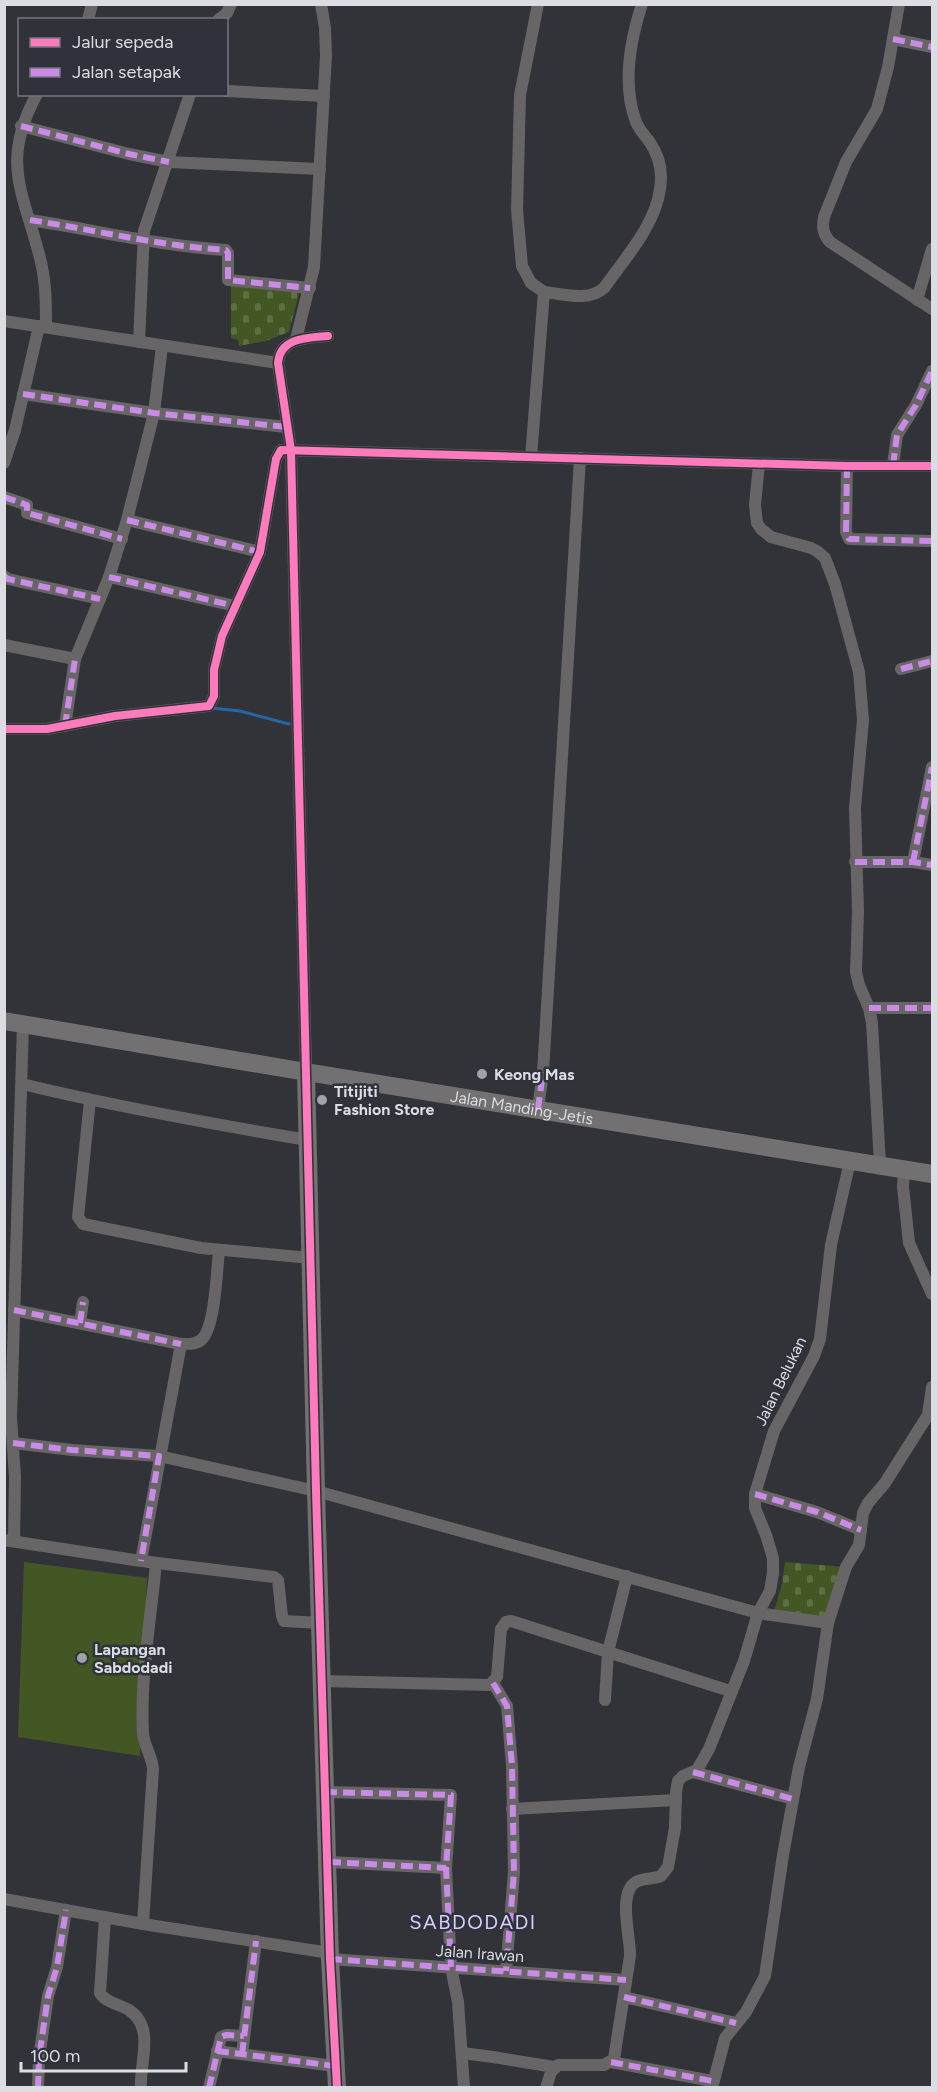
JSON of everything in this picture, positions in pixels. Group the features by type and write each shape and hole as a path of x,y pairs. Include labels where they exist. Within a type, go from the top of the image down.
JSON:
{"street":[{"path":"221,18 227,13 231,4"},
{"path":"296,339 314,267 324,96 325,37 321,4"},
{"path":"538,4 520,95 517,210 522,266 531,283 544,292 586,297 604,288 645,229 658,201 660,166 654,149 637,126 630,107 628,88 635,28 642,4"},
{"path":"899,4 877,109 846,162 824,217 823,225 825,237 830,242 933,309"},
{"path":"893,39 933,46"},
{"path":"228,91 324,96"},
{"path":"4,463 42,327 44,279 30,220 17,190 14,171 14,154 21,126 36,96"},
{"path":"140,342 143,241 146,224 169,162 189,96"},
{"path":"21,126 169,162 320,169"},
{"path":"30,220 182,247 226,250 228,280 310,288"},
{"path":"917,300 933,249"},
{"path":"531,457 544,292"},
{"path":"4,321 278,363"},
{"path":"328,336 296,339 281,351 278,363 291,450 316,1491 329,1862 330,1956 337,2088"},
{"path":"65,726 75,659 100,599 127,520 154,413 162,346"},
{"path":"893,465 897,435 916,405 933,370"},
{"path":"23,394 154,413 287,427"},
{"path":"4,729 34,730 115,716 209,706 214,696 215,660 222,636 260,552 278,454 281,450 759,464 933,466"},
{"path":"538,1109 543,1072 580,458"},
{"path":"759,464 755,505 756,523 771,537 811,548 825,558 855,653 862,689 863,720 855,808 858,912 856,972 872,1023 880,1165"},
{"path":"847,466 846,532 849,539 933,541"},
{"path":"4,497 27,505 27,513 122,539"},
{"path":"127,520 260,552"},
{"path":"4,576 8,579 100,599"},
{"path":"108,577 235,606"},
{"path":"4,645 75,659"},
{"path":"901,669 933,661"},
{"path":"913,862 933,767"},
{"path":"855,862 913,862 933,866"},
{"path":"869,1008 933,1008"},
{"name":"Jalan Manding-Jetis","path":"4,1021 933,1174"},
{"path":"23,1024 9,1540 141,1562 274,1577 278,1580 284,1621 321,1623"},
{"path":"22,1084 227,1127 308,1140"},
{"path":"90,1100 78,1217 81,1222 219,1250 311,1258"},
{"name":"Jalan Belukan","path":"676,1800 678,1781 683,1776 697,1770 709,1749 749,1645 758,1613 770,1591 773,1558 755,1508 755,1494 766,1453 778,1421 814,1356 820,1339 831,1245 850,1161"},
{"path":"904,1169 903,1187 909,1243 933,1294"},
{"path":"14,1310 181,1344 196,1343 204,1338 208,1329 219,1250"},
{"path":"80,1323 83,1302"},
{"path":"141,1562 181,1344"},
{"path":"462,2054 554,2067 564,2063 604,2065 611,2062 712,2084 722,2046 736,2023 746,2012 765,1976 781,1866 793,1799 817,1699 828,1623 846,1567 859,1545 865,1508 885,1483 928,1415 933,1387"},
{"path":"13,1443 159,1456 316,1491 758,1613 828,1623"},
{"path":"755,1494 817,1512 861,1530"},
{"path":"143,1924 153,1769 151,1755 143,1735 143,1696 156,1563"},
{"path":"605,1700 608,1652 627,1576"},
{"path":"322,1681 487,1685 494,1683 497,1677 501,1629 511,1621 730,1691"},
{"path":"494,1683 507,1706 512,1766 514,1872 506,1971"},
{"path":"693,1772 793,1799"},
{"path":"325,1792 450,1795 446,1868 451,1967 457,1989 464,2088"},
{"path":"512,1809 676,1800 675,1828 668,1868 662,1876 635,1882 629,1890 625,1919 630,1946 615,2055 611,2062"},
{"path":"329,1862 446,1868"},
{"name":"Jalan Irawan","path":"4,1899 143,1924 256,1941 330,1956 626,1980"},
{"path":"38,2088 39,2058 48,1996 57,1967 66,1910"},
{"path":"105,1917 100,1993 107,2000 132,2013 144,2034 141,2088"},
{"path":"242,2054 256,1941"},
{"path":"624,1997 736,2023"},
{"path":"209,2088 220,2039 223,2035 244,2036"},
{"path":"217,2051 335,2066"},
{"path":"546,2088 554,2067"}],"green space":[{"path":"231,281 300,289 289,332 266,341 239,346 238,340 231,338"},
{"name":"Lapangan Sabdodadi","path":"24,1562 147,1578 140,1756 18,1737"},
{"path":"785,1562 845,1567 826,1620 774,1611 782,1584"}],"waterway":[{"path":"211,708 240,711 289,724"}],"marked path":[{"path":"893,39 932,47"},
{"path":"21,126 169,162"},
{"path":"30,220 152,241 226,250 228,280 310,288"},
{"path":"893,465 897,435 916,405 932,371"},
{"path":"23,394 154,413 287,427"},
{"path":"847,466 846,532 849,539 932,541"},
{"path":"4,497 27,505 27,513 122,539"},
{"path":"127,520 260,552"},
{"path":"4,576 8,579 100,599"},
{"path":"109,577 235,606"},
{"path":"65,726 75,659"},
{"path":"901,669 932,661"},
{"path":"913,862 932,767"},
{"path":"855,862 913,862 932,865"},
{"path":"869,1008 932,1008"},
{"path":"538,1109 543,1072"},
{"path":"80,1323 83,1302"},
{"path":"14,1310 181,1344"},
{"path":"13,1443 159,1456 141,1561"},
{"path":"755,1494 817,1512 861,1530"},
{"path":"493,1683 507,1706 512,1766 514,1872 506,1971"},
{"path":"693,1772 793,1799"},
{"path":"325,1792 451,1795 446,1868 451,1967"},
{"path":"329,1862 446,1868"},
{"path":"38,2088 39,2058 48,1996 57,1967 66,1910"},
{"path":"242,2054 256,1941"},
{"path":"330,1959 626,1980"},
{"path":"624,1997 736,2023"},
{"path":"209,2088 221,2037 244,2036"},
{"path":"217,2051 335,2066"},
{"path":"611,2062 712,2081"}],"cycle path":[{"path":"328,336 296,340 284,348 278,363 291,450 316,1491 330,1959 337,2088"},
{"path":"4,729 47,729 115,716 209,706 214,696 214,670 222,636 260,552 276,459 281,450 847,466 932,466"}],"place":[{"name":"Keong Mas","path":"482,1074"},
{"name":"Titijiti Fashion Store","path":"322,1100"},
{"name":"Lapangan Sabdodadi","path":"82,1658"}],"district":[{"name":"SABDODADI","path":"473,1922"}]}
